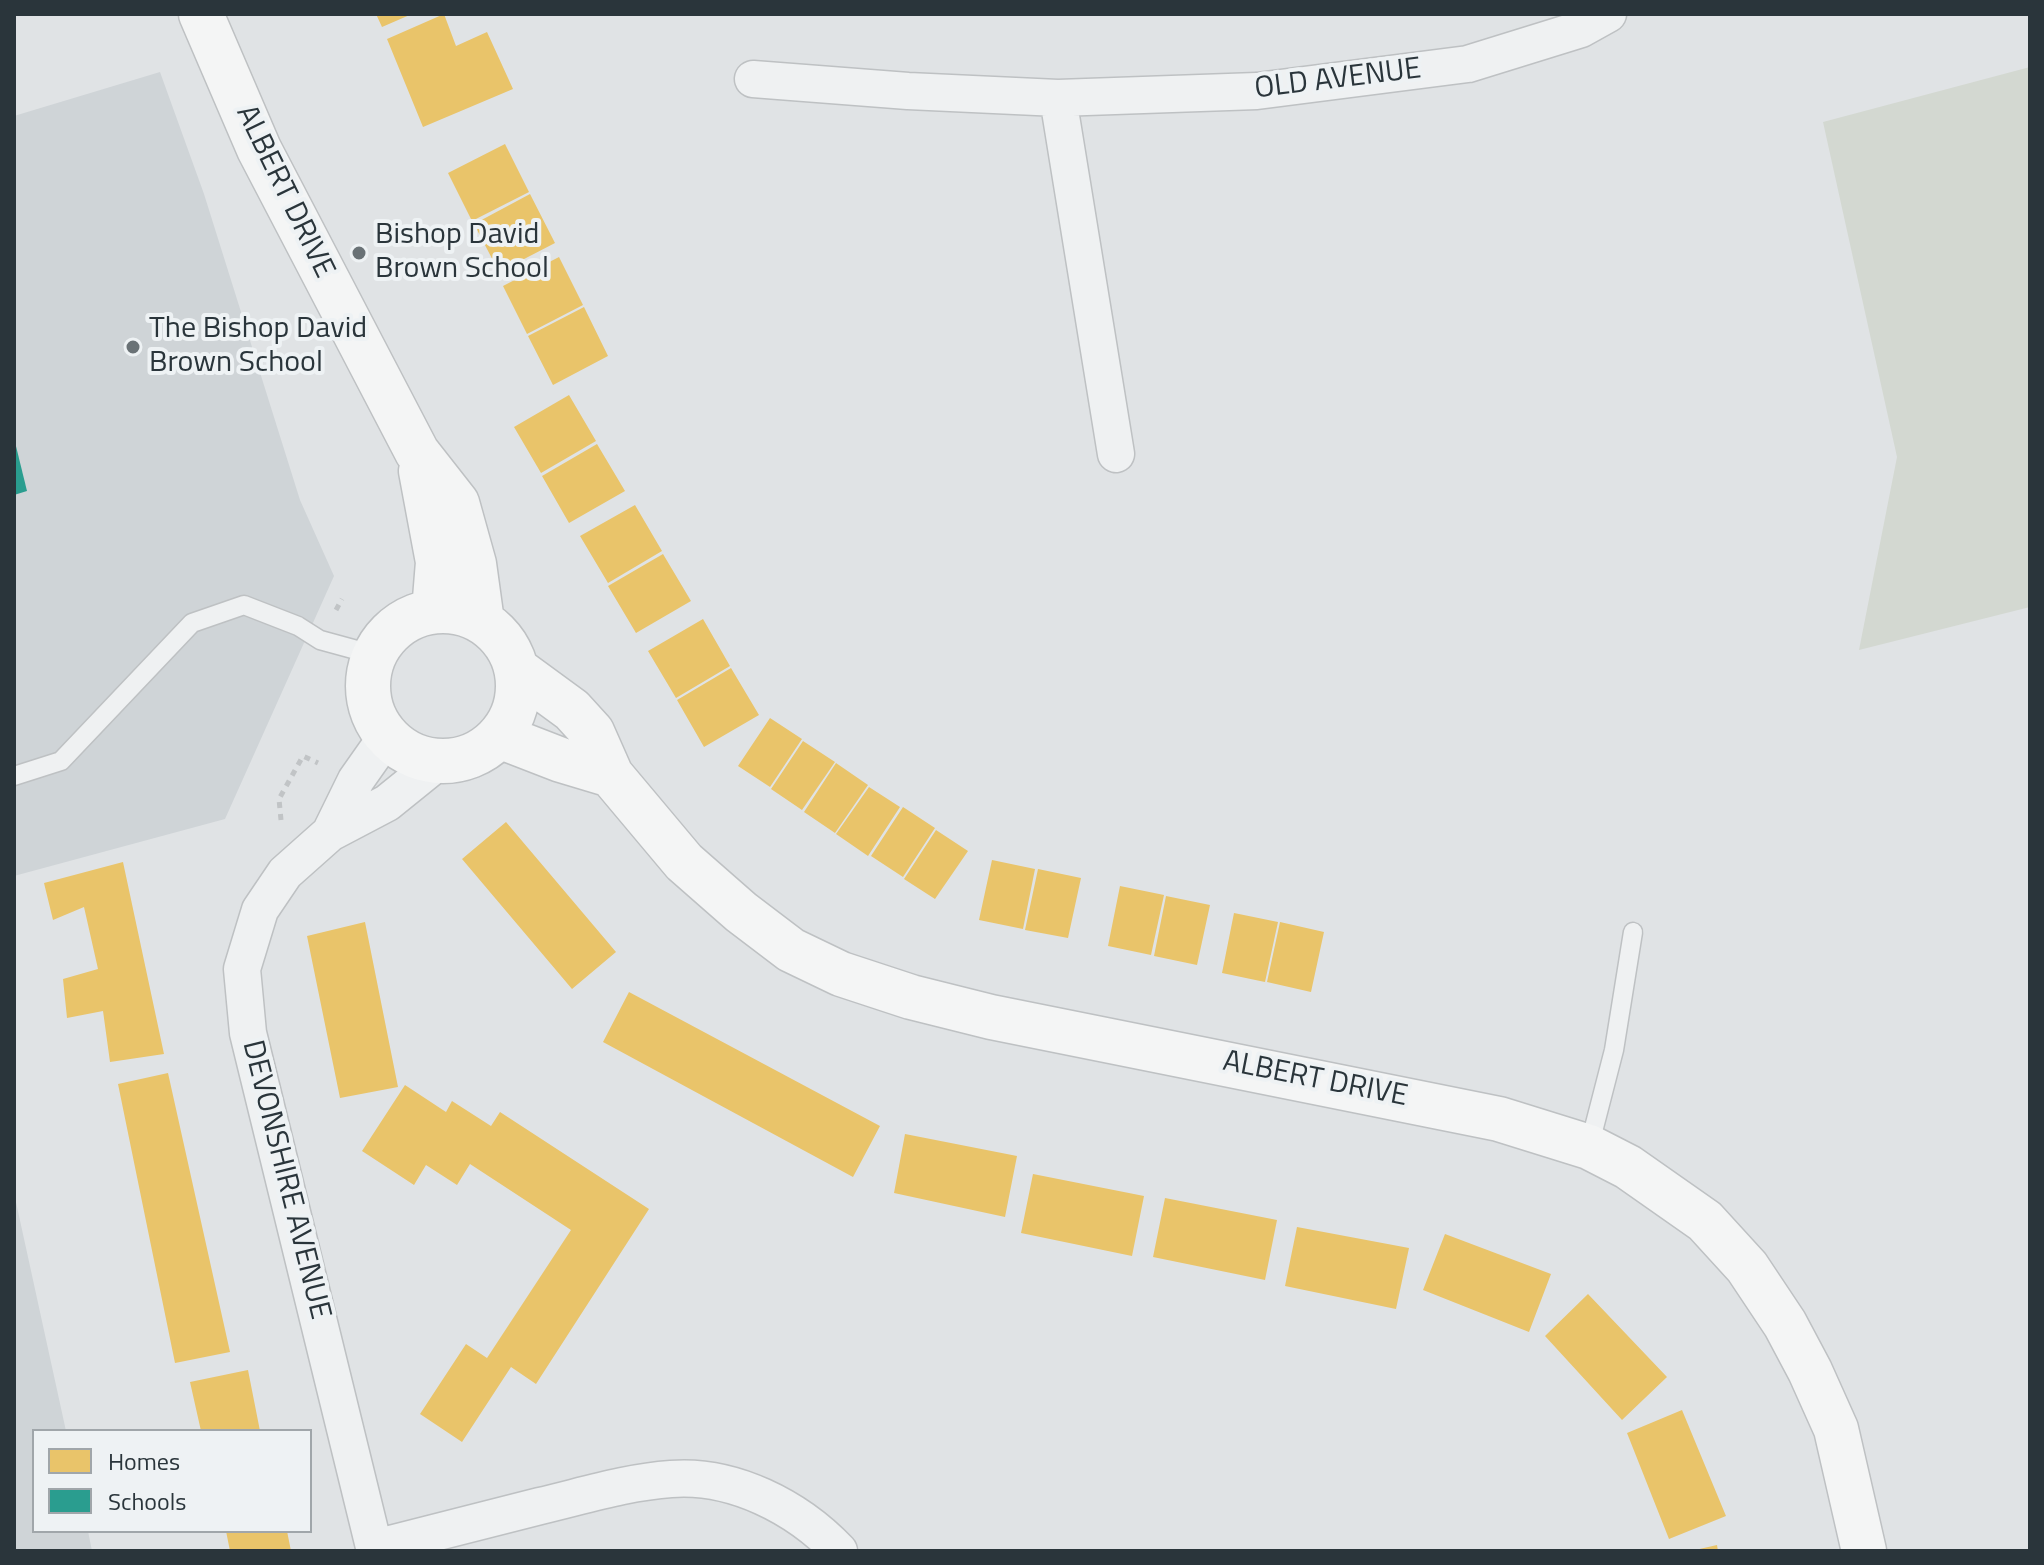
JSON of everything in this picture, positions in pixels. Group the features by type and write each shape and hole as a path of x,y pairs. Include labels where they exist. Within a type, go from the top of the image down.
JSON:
{"street":[{"name":"ALBERT DRIVE","path":"201,14 259,149 417,452 457,503 474,564 482,622"},
{"name":"OLD AVENUE","path":"753,79 1058,98 1257,91 1468,64 1581,29 1608,14"},
{"path":"1058,98 1116,454"},
{"name":"ALBERT DRIVE","path":"417,452 438,562 434,611"},
{"path":"434,611 460,613 482,622 497,634 510,651 516,669 516,704 510,721 487,747 456,760 419,758 387,736 373,711 368,683 375,655 389,634 410,619 434,611"},
{"name":"ALBERT DRIVE","path":"516,669 572,710 592,732 611,775 684,862 741,912 791,950 841,974 911,997 991,1017 1499,1119 1589,1147 1628,1167 1705,1221 1747,1267 1785,1324 1836,1429 1864,1551"},
{"name":"DEVONSHIRE AVENUE","path":"330,833 356,780 387,736"},
{"path":"499,736 611,775"},
{"name":"DEVONSHIRE AVENUE","path":"375,1550 248,1033 242,969 260,910 285,873 330,833 387,803 439,761"},
{"path":"375,1550 592,1493 644,1482 692,1479 730,1485 779,1505 811,1525 839,1551"}],"lane":[{"path":"14,776 61,761 192,623 244,605 298,626 320,640 375,655"},
{"path":"1589,1147 1614,1050 1633,932"}],"shaded area":[{"path":"2030,67 2030,607 1859,650 1897,457 1823,122"},
{"name":"The Bishop David Brown School","path":"160,72 204,194 300,500 334,576 225,819 14,876 14,116"},
{"path":"14,1193 66,1429 32,1429 32,1533 88,1533 92,1551 14,1551"}],"building: Homes":[{"path":"376,14 412,14 382,27"},
{"path":"444,14 456,46 487,32 513,89 423,127 387,39"},
{"path":"505,144 529,192 472,221 448,173"},
{"path":"530,194 555,243 499,272 474,224"},
{"path":"559,257 583,305 527,334 503,286"},
{"path":"584,307 608,356 553,385 528,336"},
{"path":"569,395 596,441 541,473 514,427"},
{"path":"597,444 625,491 569,523 542,476"},
{"path":"635,505 662,551 608,583 580,536"},
{"path":"663,554 691,601 636,633 608,586"},
{"path":"703,619 730,666 676,698 648,651"},
{"path":"731,668 759,715 704,747 677,700"},
{"path":"770,718 802,739 770,787 738,766"},
{"path":"803,741 835,762 802,810 771,789"},
{"path":"836,763 868,785 835,833 804,812"},
{"path":"869,787 900,807 868,856 836,834"},
{"path":"903,807 935,828 903,877 871,856"},
{"path":"506,822 616,952 572,989 462,859"},
{"path":"936,830 968,851 935,899 904,879"},
{"path":"992,860 1035,869 1023,929 979,920"},
{"path":"123,862 164,1054 110,1062 103,1011 67,1018 63,979 98,969 84,907 53,920 44,883"},
{"path":"1038,869 1081,878 1068,938 1025,930"},
{"path":"1120,886 1164,895 1151,955 1108,946"},
{"path":"1166,896 1210,905 1197,965 1154,956"},
{"path":"1234,913 1278,922 1265,982 1222,973"},
{"path":"365,922 398,1087 340,1098 307,936"},
{"path":"1280,922 1324,932 1311,992 1267,982"},
{"path":"629,992 880,1126 853,1177 603,1042"},
{"path":"168,1073 230,1352 175,1363 118,1084"},
{"path":"405,1085 446,1112 452,1101 491,1126 500,1112 649,1209 536,1384 511,1367 462,1442 420,1414 466,1344 487,1358 571,1230 470,1164 457,1185 426,1165 414,1185 362,1151"},
{"path":"905,1134 1017,1156 1005,1217 894,1193"},
{"path":"1033,1174 1144,1196 1132,1256 1021,1233"},
{"path":"1165,1198 1277,1220 1265,1280 1153,1257"},
{"path":"1297,1227 1409,1248 1396,1309 1285,1286"},
{"path":"1445,1234 1551,1274 1529,1332 1423,1290"},
{"path":"1588,1294 1667,1377 1622,1420 1545,1336"},
{"path":"248,1370 260,1429 201,1429 190,1382"},
{"path":"1682,1410 1726,1516 1669,1539 1627,1433"},
{"path":"226,1533 287,1533 291,1551 230,1551"},
{"path":"1717,1545 1718,1551 1695,1551 1695,1550"}],"building: Schools":[{"path":"14,438 27,491 14,495"}],"place":[{"name":"Bishop David Brown School","path":"359,253"},
{"name":"The Bishop David Brown School","path":"133,347"}]}
